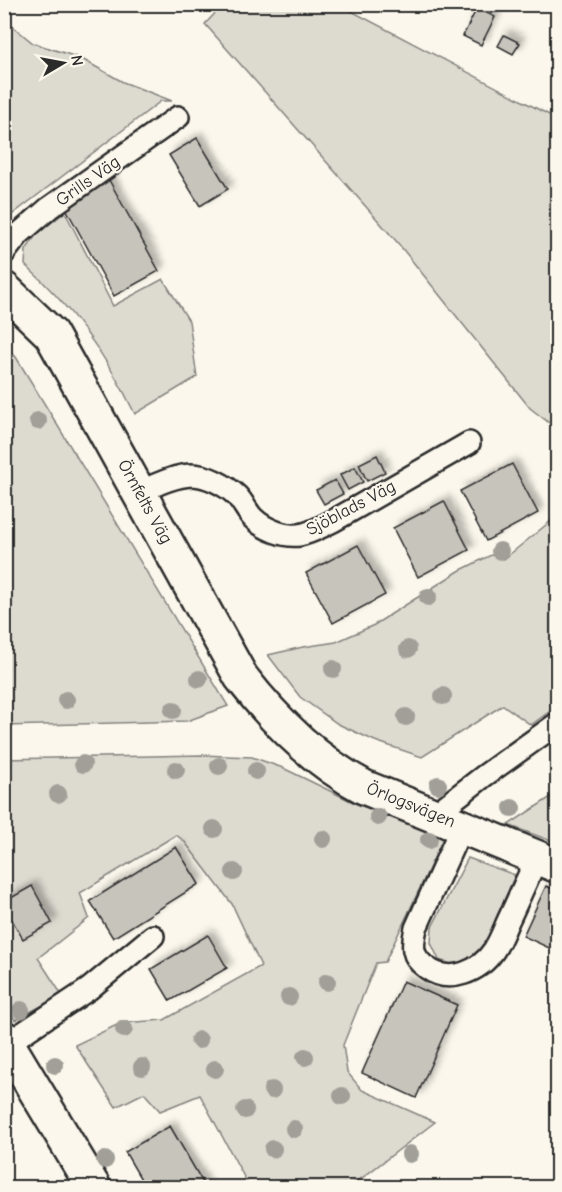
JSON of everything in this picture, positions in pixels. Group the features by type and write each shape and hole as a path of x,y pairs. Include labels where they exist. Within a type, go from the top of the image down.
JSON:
{"street":[{"name":"Örnfelts Väg","path":"4,289 51,334 241,677 278,722"},
{"name":"Örlogsvägen","path":"278,722 343,776 364,787 547,862"},
{"path":"6,1040 94,1188"}],"lane":[{"name":"Grills Väg","path":"4,253 19,234 49,208 178,117"},
{"name":"Sjöblads Väg","path":"139,492 176,477 194,475 214,480 237,495 253,519 266,528 289,536 300,535 312,532 333,521 469,443"},
{"path":"547,862 495,949 480,966 457,975 443,975 430,971 414,955 412,943 449,820 484,776 558,723"},
{"path":"6,1040 89,989 153,936"}],"shaded area":[{"path":"223,5 340,5 557,119 557,429 530,408 397,242 205,24"},
{"path":"5,20 33,43 80,58 123,82 172,101 161,101 5,220"},
{"path":"65,212 113,306 163,279 189,321 197,377 135,414 113,373 73,315 25,265 26,250 36,235"},
{"path":"5,346 16,357 228,706 187,721 5,726"},
{"path":"557,516 557,706 531,725 503,705 422,757 375,741 338,724 300,697 268,655 336,642 374,625 459,571 491,555 504,559"},
{"path":"201,755 252,757 283,768 359,805 445,835 385,962 376,963 343,1045 347,1072 362,1090 435,1122 362,1178 346,1187 250,1188 200,1095 160,1111 144,1093 116,1107 75,1045 121,1023 164,1020 261,966 232,904 184,841 176,835 80,893 89,918 38,958 62,995 15,1020 4,1001 4,759"},
{"path":"557,793 557,843 508,825"},
{"path":"468,858 515,875 482,951 460,967 439,960 431,943 432,927"}],"building":[{"path":"477,8 495,17 481,45 463,36"},
{"path":"504,35 520,43 513,54 498,46"},
{"path":"197,138 228,189 200,206 169,155"},
{"path":"109,180 159,271 114,296 64,205"},
{"path":"377,455 385,472 367,481 359,464"},
{"path":"512,464 538,513 486,541 460,491"},
{"path":"355,467 363,482 348,490 340,475"},
{"path":"335,480 343,494 324,504 316,490"},
{"path":"444,501 469,550 418,577 393,528"},
{"path":"358,545 385,595 333,623 306,573"},
{"path":"176,847 199,884 113,938 90,901"},
{"path":"32,886 52,923 23,939 4,906 4,902"},
{"path":"546,886 558,891 558,952 523,936"},
{"path":"208,935 227,968 170,1001 151,969"},
{"path":"403,981 457,1005 416,1098 362,1073"},
{"path":"170,1126 206,1188 146,1188 125,1152"}]}
